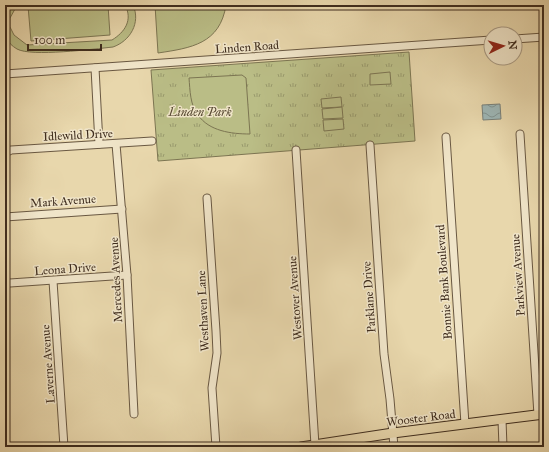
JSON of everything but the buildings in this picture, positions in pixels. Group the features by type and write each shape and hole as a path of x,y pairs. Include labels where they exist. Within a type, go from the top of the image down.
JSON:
{"main road":[{"name":"Wooster Road","path":"300,447 328,445 393,433 541,415"}],"street":[{"path":"523,38 544,37"},
{"name":"Linden Road","path":"5,74 483,41"},
{"path":"95,68 99,144"},
{"name":"Parkview Avenue","path":"520,134 541,415"},
{"name":"Bonnie Bank Boulevard","path":"446,138 465,424"},
{"name":"Idlewild Drive","path":"5,153 11,150 116,144 152,140"},
{"name":"Mercedes Avenue","path":"116,144 127,275 134,414"},
{"name":"Parklane Drive","path":"370,145 384,354 394,447"},
{"name":"Westover Avenue","path":"296,150 315,446"},
{"name":"Westhaven Lane","path":"207,198 217,353 212,388 216,447"},
{"name":"Mark Avenue","path":"5,217 122,209"},
{"name":"Leona Drive","path":"5,282 10,283 127,275"},
{"name":"Laverne Avenue","path":"53,280 64,447"},
{"path":"502,420 503,447"}],"green space":[{"path":"8,5 19,5 10,18 10,27 14,35 27,45 112,40 121,33 128,21 125,5 133,5 136,18 135,25 129,36 113,47 63,52 24,51 14,47 6,37 5,15"},
{"path":"108,5 110,35 31,41 28,6"},
{"path":"155,5 226,5 223,18 211,36 192,46 158,53"},
{"name":"Linden Park","path":"409,52 415,141 158,161 151,70"},
{"path":"390,72 391,84 370,85 370,74"},
{"path":"242,75 246,78 250,134 228,132 208,125 198,115 193,107 189,78"},
{"path":"341,97 342,107 322,108 321,99"},
{"path":"342,107 343,118 323,119 322,109"},
{"path":"343,119 344,129 324,131 323,120"}],"water":[{"path":"500,104 501,119 483,120 482,105"}]}
